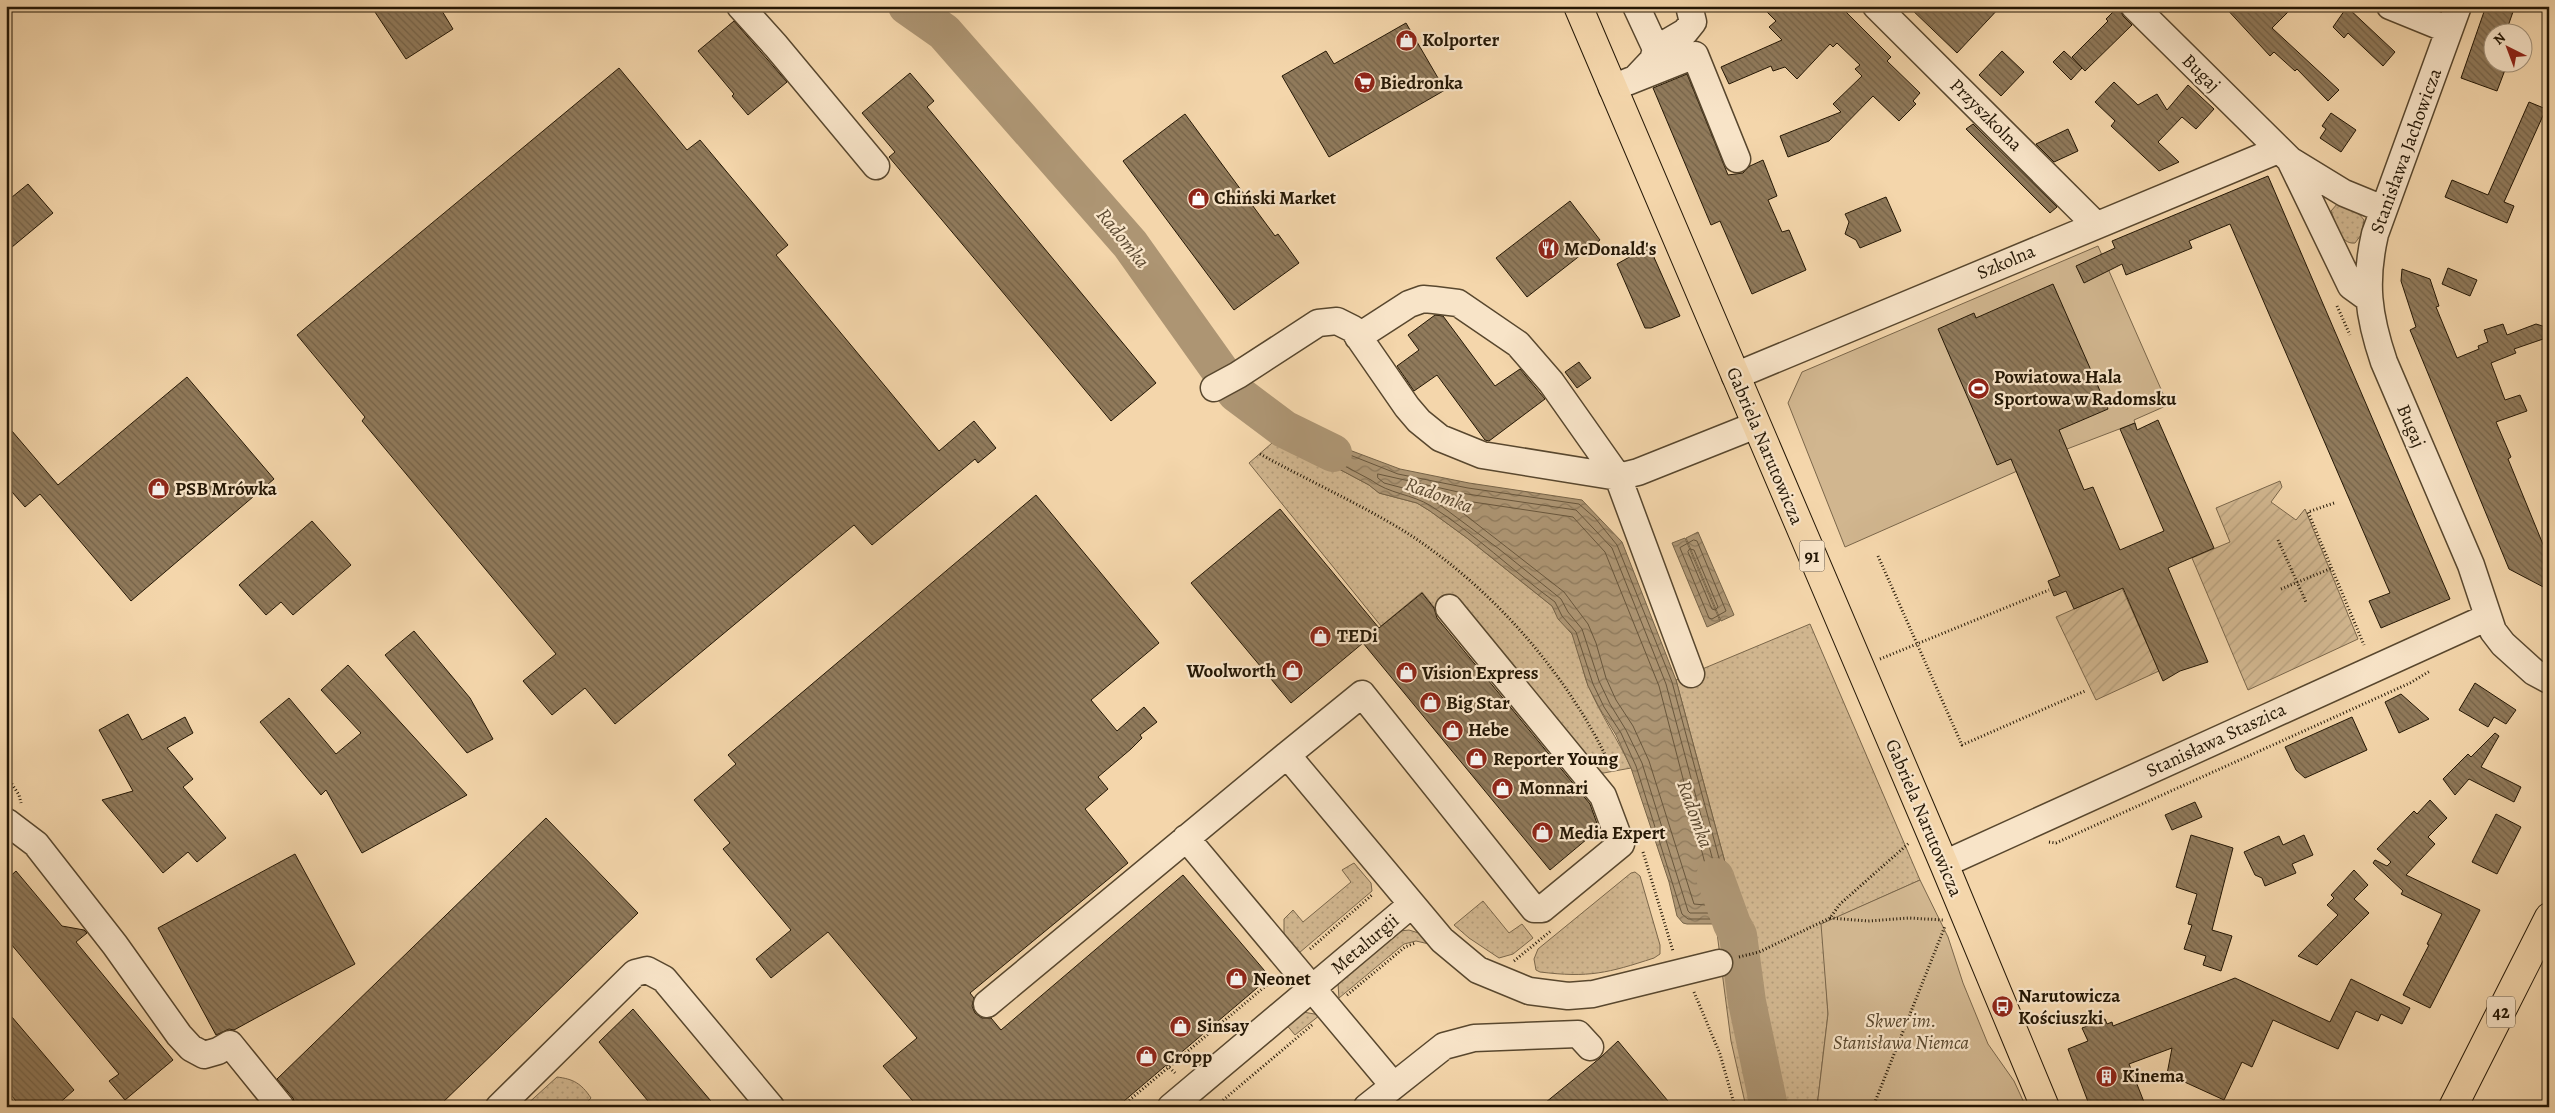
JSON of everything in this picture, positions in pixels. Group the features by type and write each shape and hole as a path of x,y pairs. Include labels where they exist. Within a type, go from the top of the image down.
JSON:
{"main road":[{"name":"Gabriela Narutowicza","path":"1578,6 1624,83 1735,376 1944,864 2045,1107"},
{"name":"42","path":"2453,1107 2549,917"}],"street":[{"path":"740,6 776,46 876,166"},
{"path":"1624,83 1653,60 1656,49 1636,6"},
{"path":"1656,49 1684,32 1693,22 1689,6"},
{"name":"Przyszkolna","path":"1876,6 2096,225"},
{"name":"Bugaj","path":"2134,6 2284,155 2344,193 2383,209"},
{"path":"2390,6 2449,30"},
{"name":"Stanisława Jachowicza","path":"2369,299 2370,256 2383,209 2458,6"},
{"path":"1624,83 1695,55 1737,159"},
{"name":"Szkolna","path":"1735,376 2096,225 2284,155"},
{"name":"Bugaj","path":"2284,155 2351,286 2369,299 2372,327 2384,362 2471,565 2493,631 2503,644 2534,672 2549,680"},
{"path":"1358,337 1409,304 1423,299 1458,304 1518,344 1532,359 1618,477 1691,674"},
{"path":"1214,388 1238,375 1318,323 1337,321 1348,325 1358,337 1419,422 1440,438 1482,455 1618,477 1638,472 1756,425"},
{"path":"987,1004 1362,694 1534,909 1542,909 1621,844 1603,796 1449,608"},
{"name":"Stanisława Staszica","path":"1944,864 2488,617"},
{"path":"1287,755 1411,905"},
{"path":"6,819 7,823 36,844 115,945 179,1035 191,1048 204,1055 218,1051 230,1044 281,1107"},
{"path":"1186,838 1330,1009 1379,1100 1444,1046 1474,1038 1578,1034 1590,1047"},
{"name":"Metalurgii","path":"1171,1107 1411,905 1442,940 1478,970 1529,991 1568,996 1593,994 1720,962"},
{"path":"499,1107 635,973 647,970 664,979 771,1107"}],"path":[{"path":"2334,503 2308,512 2364,645"},
{"path":"2278,540 2306,602"},
{"path":"1878,556 1962,745 2085,691"},
{"path":"2281,588 2332,568"},
{"path":"1878,660 2049,590"},
{"path":"2047,841 2056,843 2312,728 2410,683 2436,665"},
{"path":"1830,918 1840,904 1909,842"},
{"path":"1121,1107 1380,889"},
{"path":"1758,952 1830,918 1868,920 1909,918 1948,921 1873,1107"},
{"path":"1215,1107 1405,947 1419,944"},
{"path":"1692,989 1720,1054 1734,1107"}],"green space":[{"path":"2338,203 2352,209 2364,220 2361,235 2355,243 2346,241 2337,227 2331,211"},
{"name":"Powiatowa Hala Sportowa w Radomsku","path":"2098,246 2168,405 2134,420 2135,423 2067,449 1845,547 1788,403 1802,372"},
{"path":"1279,437 1369,485 1379,493 1417,503 1430,511 1552,606 1575,640 1588,685 1631,768 1598,774 1438,612 1422,592 1381,626 1249,463"},
{"path":"2280,481 2282,487 2271,502 2296,520 2305,509 2358,639 2248,690 2192,558 2230,542 2216,508"},
{"path":"2122,588 2159,671 2096,700 2056,617"},
{"path":"1810,624 1920,880 1822,924 1828,1014 1817,1107 1746,1107 1731,1041 1716,925 1732,924 1737,907 1676,680"},
{"path":"1354,863 1371,883 1372,891 1299,953 1284,935 1284,919 1293,910 1303,922 1351,882 1342,870"},
{"path":"1635,872 1640,876 1660,945 1660,954 1638,963 1598,973 1557,974 1536,970 1534,959 1538,949 1631,873"},
{"name":"Skwer im. Stanisława Niemca","path":"1920,880 1948,937 1963,983 1988,1044 2014,1081 2026,1107 1817,1107 1828,1014 1821,924"},
{"path":"1483,901 1509,933 1522,924 1533,938 1513,954 1499,958 1469,938 1454,925"},
{"path":"1409,930 1422,934 1429,944 1416,941 1404,944 1339,998 1338,984 1341,978 1400,931"},
{"path":"1303,1012 1320,1015 1295,1035 1285,1023"},
{"path":"557,1077 576,1083 591,1098 583,1107 524,1107"}],"water":[{"path":"1297,423 1352,451 1400,469 1469,483 1582,500 1622,542 1676,680 1737,907 1732,924 1687,924 1683,923 1677,916 1669,882 1631,768 1616,735 1588,686 1572,634 1558,619 1552,606 1430,511 1417,503 1379,493 1369,485 1279,437"},
{"path":"1698,532 1734,615 1721,621 1686,538"},
{"path":"1685,538 1720,621 1707,627 1672,543"}],"building":[{"path":"371,6 439,6 453,29 406,59"},
{"path":"1761,6 1840,6 1891,57 1887,61 1920,93 1913,101 1916,104 1899,121 1873,96 1829,141 1788,157 1780,136 1841,112 1833,104 1862,76 1855,69 1860,65 1837,43 1833,47 1830,44 1797,79 1785,67 1773,71 1771,66 1729,84 1721,67 1782,40 1769,27 1776,21"},
{"path":"1908,6 2001,6 1957,53"},
{"path":"2119,6 2123,16 2132,25 2085,71 2072,57 2108,21 2106,19"},
{"path":"2224,6 2294,6 2272,28 2339,90 2328,101 2297,69 2295,71 2274,52 2270,56"},
{"path":"2486,6 2515,6 2509,22 2482,22 2482,72 2504,72 2497,91 2461,78"},
{"path":"2347,7 2395,52 2383,66 2348,33 2344,38 2333,27"},
{"path":"734,21 787,82 748,115 732,96 734,94 698,51"},
{"name":"Biedronka","path":"1406,23 1445,90 1329,157 1282,76 1326,51 1334,64"},
{"path":"2002,51 2024,72 2001,96 1979,75"},
{"path":"2064,51 2082,68 2071,80 2053,62"},
{"path":"619,68 687,150 700,140 788,245 776,255 939,451 974,421 996,448 978,463 975,459 872,545 854,525 615,724 585,688 552,715 523,681 556,654 362,421 365,417 297,335"},
{"path":"910,73 934,101 927,107 1156,383 1111,421 889,157 895,152 862,113"},
{"path":"1687,74 1728,175 1743,173 1750,166 1763,160 1777,196 1768,200 1782,232 1789,230 1806,270 1752,294 1720,221 1711,225 1653,88"},
{"path":"2114,82 2138,105 2157,94 2167,110 2188,85 2214,109 2196,129 2182,117 2158,142 2179,162 2159,171 2111,126 2115,121 2095,102"},
{"path":"2529,102 2546,109 2504,202 2514,206 2507,223 2445,197 2452,180 2488,195"},
{"path":"2331,113 2356,130 2341,152 2320,138 2326,129 2322,126"},
{"name":"Chiński Market","path":"1185,114 1275,236 1278,234 1299,263 1234,310 1123,161"},
{"path":"1973,124 2057,207 2050,213 1966,129"},
{"path":"2068,129 2078,151 2054,162 2036,144"},
{"path":"2268,176 2450,599 2381,628 2369,601 2390,593 2230,224 2189,241 2192,248 2126,275 2122,264 2084,283 2076,266 2115,248 2112,241"},
{"path":"28,184 53,213 6,252 6,202"},
{"path":"1886,197 1901,231 1860,248 1856,240 1845,234 1849,222 1845,214"},
{"name":"McDonald's","path":"1570,201 1600,240 1527,297 1496,258"},
{"path":"1649,246 1680,316 1651,328 1645,328 1617,264"},
{"path":"2448,268 2477,280 2470,296 2442,284"},
{"path":"2402,269 2430,279 2439,306 2436,307 2457,358 2479,349 2478,346 2488,342 2484,330 2503,324 2507,335 2536,324 2549,328 2549,337 2514,349 2516,353 2491,363 2505,400 2520,395 2527,411 2496,422 2511,457 2508,459 2549,559 2549,590 2509,569 2410,330 2416,327 2401,281"},
{"path":"2053,284 2108,409 2059,430 2084,490 2093,487 2120,550 2164,531 2120,429 2135,423 2137,430 2158,420 2214,548 2168,568 2208,662 2180,671 2163,681 2123,588 2074,609 2066,591 2054,596 2048,581 2060,576 2011,459 1997,465 1938,329 1974,313 1976,318"},
{"path":"1435,315 1443,316 1495,386 1520,369 1545,399 1489,441 1485,440 1437,375 1414,391 1397,366 1419,350 1408,335"},
{"path":"1579,362 1591,378 1577,388 1565,372"},
{"name":"PSB Mrówka","path":"187,377 274,479 131,601 40,494 25,507 6,485 6,424 58,485"},
{"path":"1036,495 1159,643 1091,700 1117,731 1144,707 1157,722 1140,735 1142,738 1131,749 1098,777 1108,789 1085,809 1128,863 970,993 974,998 972,1006 975,1013 982,1018 991,1018 1001,1030 1183,875 1270,977 1117,1107 918,1107 883,1066 917,1038 828,932 771,978 756,959 791,930 723,849 730,843 694,800 736,764 728,755"},
{"path":"1280,509 1379,628 1422,593 1434,608 1437,618 1590,804 1599,829 1550,870 1363,643 1291,703 1191,583"},
{"path":"312,521 351,565 293,615 281,602 266,615 239,585"},
{"path":"414,631 470,698 493,739 467,753 385,655"},
{"path":"348,665 467,795 362,853 326,790 321,795 260,722 289,698 336,754 361,733 321,690"},
{"path":"2475,683 2516,710 2506,724 2494,717 2488,727 2459,710"},
{"path":"2401,694 2429,719 2399,733 2385,702"},
{"path":"128,714 142,740 185,717 193,733 167,748 193,779 183,787 226,838 197,862 188,852 163,873 102,800 133,791 99,730"},
{"path":"2352,717 2367,750 2305,778 2296,770 2285,747"},
{"path":"2495,733 2499,736 2481,767 2521,787 2514,802 2469,779 2455,795 2443,779 2468,754 2471,757"},
{"path":"2430,800 2447,818 2428,837 2435,844 2406,875 2480,910 2430,1008 2403,995 2429,945 2427,944 2442,914 2401,894 2403,891 2373,863 2375,860 2387,866 2391,862 2377,849 2414,811 2417,814"},
{"path":"2195,802 2202,817 2172,830 2165,815"},
{"path":"2496,814 2521,827 2497,874 2472,862"},
{"path":"546,818 638,913 438,1107 296,1107 293,1098 277,1079"},
{"path":"2191,835 2233,848 2212,930 2232,936 2221,971 2203,965 2206,956 2184,949 2192,925 2188,924 2197,894 2176,887"},
{"path":"2304,835 2313,855 2292,864 2296,873 2265,886 2262,878 2255,875 2244,852 2279,836 2283,845"},
{"path":"295,854 355,964 234,1030 229,1029 216,1035 158,928"},
{"path":"2354,870 2368,885 2354,899 2369,913 2317,965 2298,956 2338,915 2327,905 2334,898 2331,895"},
{"path":"16,871 62,926 84,930 87,933 76,942 173,1060 125,1100 109,1081 119,1074 6,938 6,880"},
{"path":"2235,978 2330,1022 2351,979 2410,1008 2402,1024 2381,1014 2378,1021 2356,1011 2338,1049 2273,1020 2252,1067 2242,1062 2224,1100 2167,1074 2172,1048 2129,1064 2146,1107 2090,1107 2068,1049 2088,1041 2082,1028 2105,1019 2107,1024 2112,1022 2113,1026"},
{"path":"633,1009 716,1107 653,1107 599,1042"},
{"path":"6,1010 74,1090 55,1107 21,1107 6,1089"},
{"path":"1618,1041 1673,1107 1540,1107 1600,1058"}],"waterway":[{"name":"Radomka","path":"907,6 944,32 1130,244 1236,393 1284,429 1333,453"},
{"name":"Radomka","path":"1715,877 1732,924 1738,935 1747,1002 1769,1107"}],"place":[{"name":"Kolporter","path":"1406,40"},
{"name":"Biedronka","path":"1364,83"},
{"name":"Chiński Market","path":"1198,198"},
{"name":"McDonald's","path":"1548,249"},
{"name":"Powiatowa Hala Sportowa w Radomsku","path":"1978,388"},
{"name":"PSB Mrówka","path":"159,489"},
{"name":"TEDi","path":"1321,636"},
{"name":"Woolworth","path":"1292,671"},
{"name":"Vision Express","path":"1406,673"},
{"name":"Big Star","path":"1430,703"},
{"name":"Hebe","path":"1452,730"},
{"name":"Reporter Young","path":"1477,759"},
{"name":"Monnari","path":"1503,788"},
{"name":"Media Expert","path":"1543,833"},
{"name":"Neonet","path":"1237,979"},
{"name":"Narutowicza Kościuszki","path":"2002,1007"},
{"name":"Sinsay","path":"1181,1026"},
{"name":"Cropp","path":"1147,1057"},
{"name":"Kinema","path":"2106,1076"}]}
